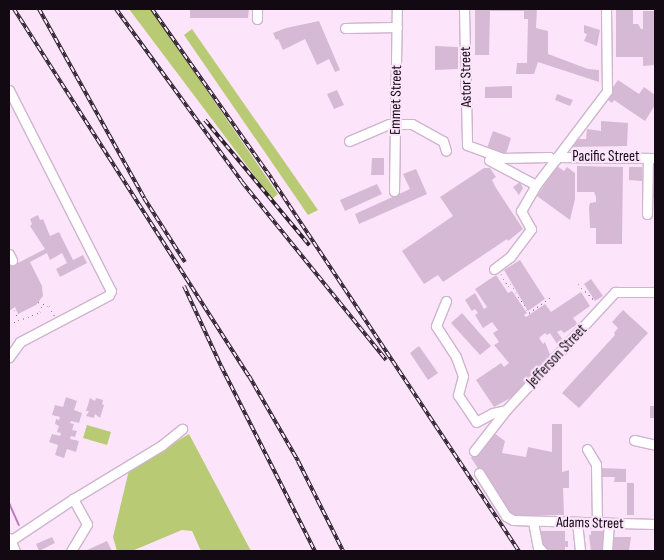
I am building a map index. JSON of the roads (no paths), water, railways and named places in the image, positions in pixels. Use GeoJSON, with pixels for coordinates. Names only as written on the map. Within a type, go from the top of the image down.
{"type":"FeatureCollection","features":[{"type":"Feature","properties":{"kind":"street"},"geometry":{"type":"LineString","coordinates":[[257,9],[257,20]]}},
{"type":"Feature","properties":{"kind":"street","name":"Emmet Street"},"geometry":{"type":"LineString","coordinates":[[394,191],[397,9]]}},
{"type":"Feature","properties":{"kind":"street","name":"Astor Street"},"geometry":{"type":"LineString","coordinates":[[464,9],[467,145]]}},
{"type":"Feature","properties":{"kind":"street"},"geometry":{"type":"LineString","coordinates":[[495,268],[510,258],[531,229],[521,211],[536,185],[607,91],[606,9]]}},
{"type":"Feature","properties":{"kind":"street"},"geometry":{"type":"LineString","coordinates":[[345,28],[397,27]]}},
{"type":"Feature","properties":{"kind":"street"},"geometry":{"type":"LineString","coordinates":[[9,90],[111,290],[109,295],[20,342],[9,357]]}},
{"type":"Feature","properties":{"kind":"street"},"geometry":{"type":"LineString","coordinates":[[349,141],[389,124],[412,124],[443,141],[446,152]]}},
{"type":"Feature","properties":{"kind":"street","name":"Pacific Street"},"geometry":{"type":"LineString","coordinates":[[467,145],[502,158],[652,158]]}},
{"type":"Feature","properties":{"kind":"street"},"geometry":{"type":"LineString","coordinates":[[647,214],[652,158]]}},
{"type":"Feature","properties":{"kind":"street"},"geometry":{"type":"LineString","coordinates":[[489,160],[536,185]]}},
{"type":"Feature","properties":{"kind":"street","name":"Jefferson Street"},"geometry":{"type":"LineString","coordinates":[[474,451],[506,410],[615,292],[655,292]]}},
{"type":"Feature","properties":{"kind":"street"},"geometry":{"type":"LineString","coordinates":[[446,301],[436,326],[456,357],[463,376],[458,395],[476,422],[493,413],[506,410]]}},
{"type":"Feature","properties":{"kind":"street"},"geometry":{"type":"LineString","coordinates":[[15,551],[9,540],[73,498],[162,444],[182,429]]}},
{"type":"Feature","properties":{"kind":"street"},"geometry":{"type":"LineString","coordinates":[[634,440],[655,445]]}},
{"type":"Feature","properties":{"kind":"street"},"geometry":{"type":"LineString","coordinates":[[587,449],[596,464],[597,523]]}},
{"type":"Feature","properties":{"kind":"street"},"geometry":{"type":"LineString","coordinates":[[479,473],[506,516],[513,520],[529,522],[538,548],[542,551]]}},
{"type":"Feature","properties":{"kind":"street"},"geometry":{"type":"LineString","coordinates":[[71,551],[87,524],[73,498]]}},
{"type":"Feature","properties":{"kind":"street","name":"Adams Street"},"geometry":{"type":"LineString","coordinates":[[529,522],[655,524]]}},
{"type":"Feature","properties":{"kind":"street"},"geometry":{"type":"LineString","coordinates":[[577,522],[580,551]]}},
{"type":"Feature","properties":{"kind":"street"},"geometry":{"type":"LineString","coordinates":[[607,551],[609,523]]}},
{"type":"Feature","properties":{"kind":"waterway"},"geometry":{"type":"LineString","coordinates":[[9,503],[19,525]]}},
{"type":"Feature","properties":{"kind":"railway"},"geometry":{"type":"LineString","coordinates":[[14,9],[249,376],[298,461],[343,551]]}},
{"type":"Feature","properties":{"kind":"railway"},"geometry":{"type":"LineString","coordinates":[[39,9],[144,198],[185,262]]}},
{"type":"Feature","properties":{"kind":"railway"},"geometry":{"type":"LineString","coordinates":[[116,9],[242,182],[386,360]]}},
{"type":"Feature","properties":{"kind":"railway"},"geometry":{"type":"LineString","coordinates":[[152,9],[271,178],[519,551]]}},
{"type":"Feature","properties":{"kind":"railway"},"geometry":{"type":"LineString","coordinates":[[205,120],[309,245]]}},
{"type":"Feature","properties":{"kind":"railway"},"geometry":{"type":"LineString","coordinates":[[184,286],[221,366],[315,551]]}}]}
